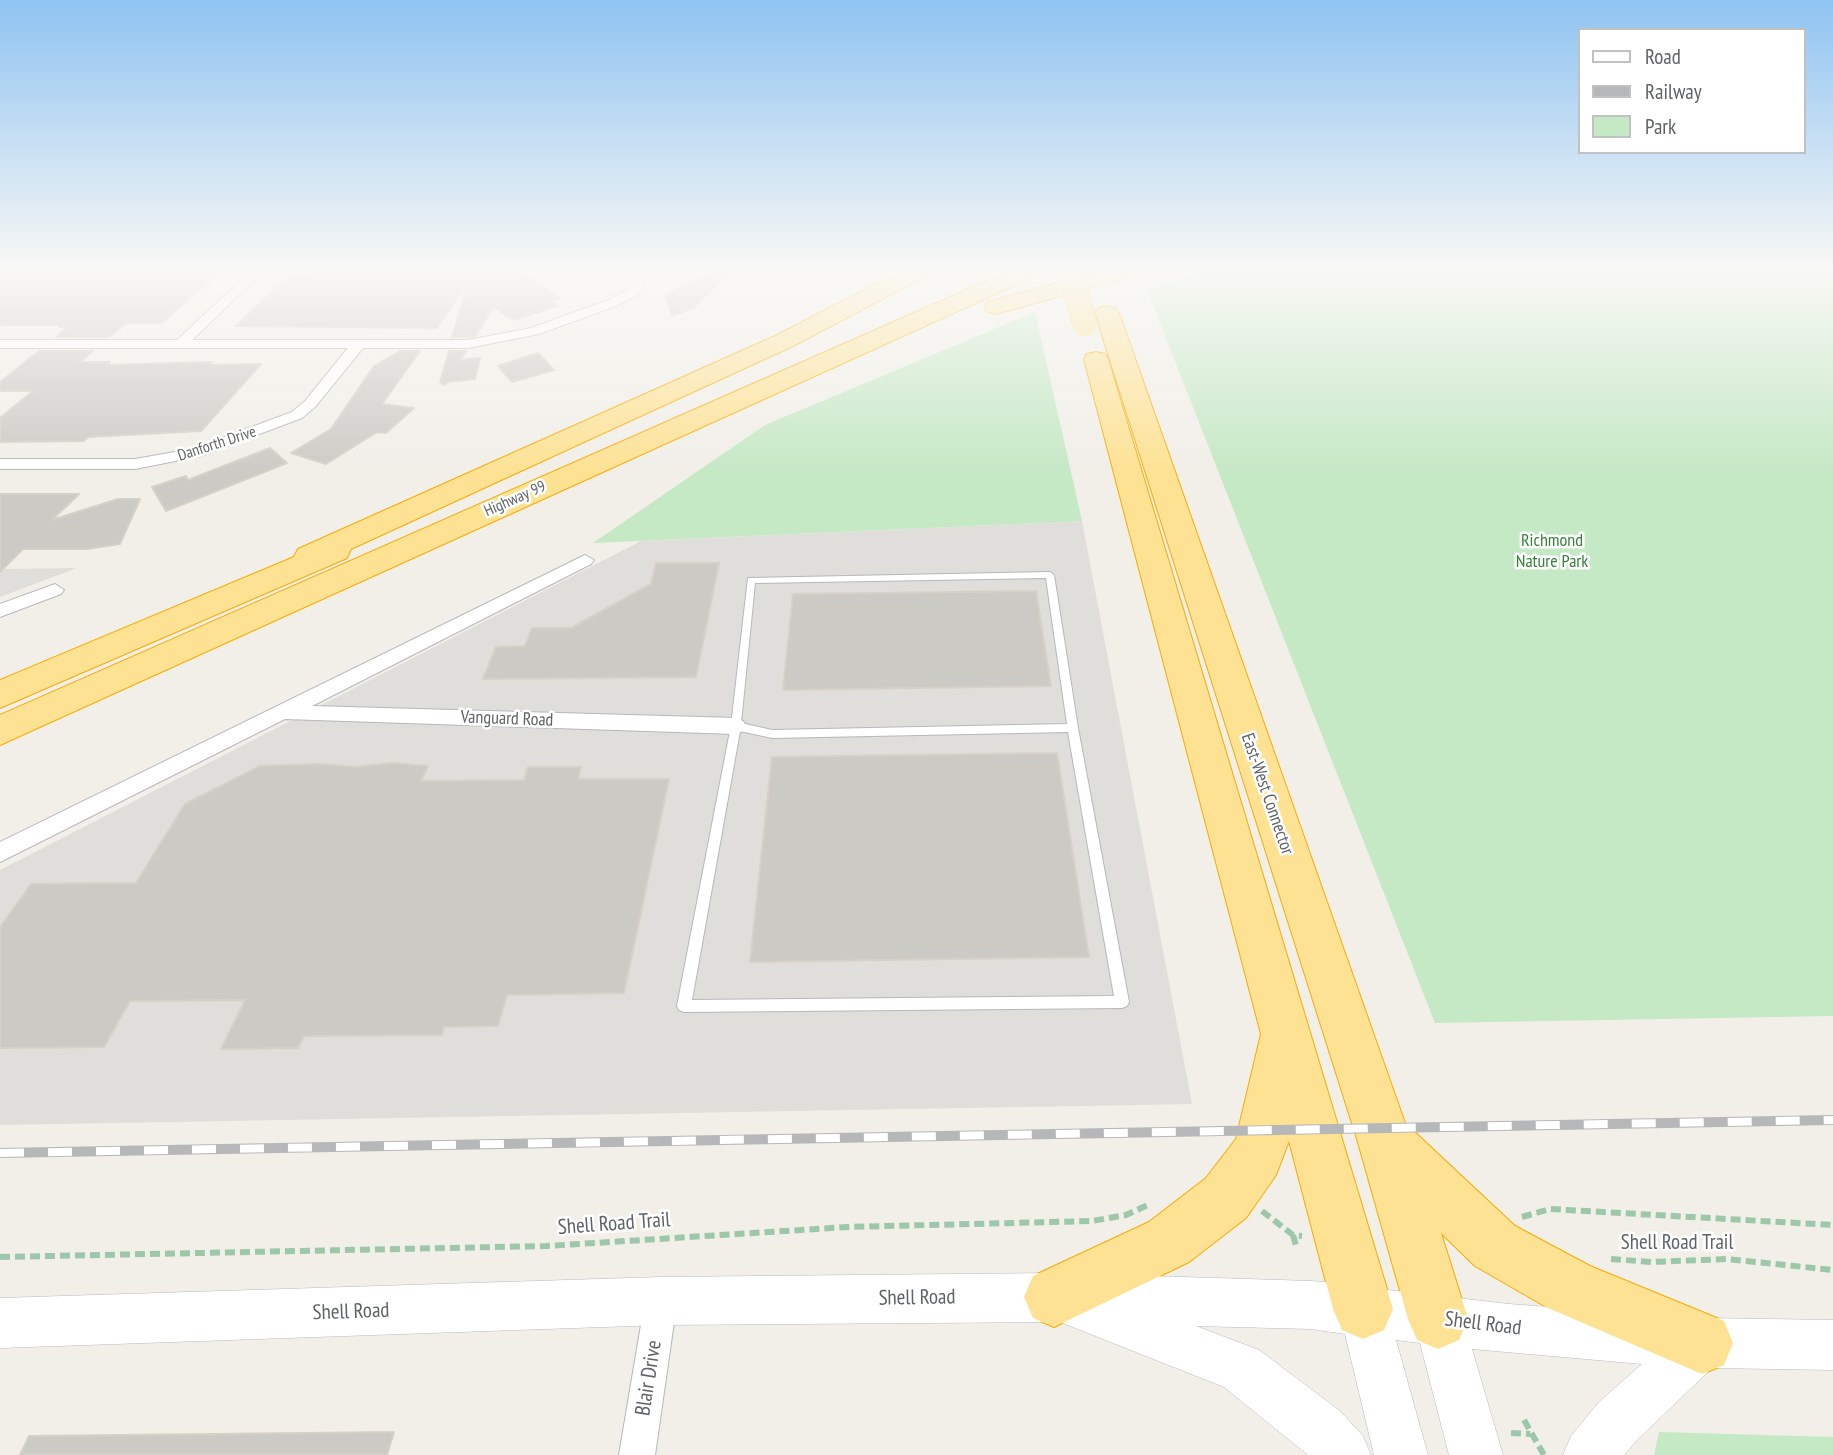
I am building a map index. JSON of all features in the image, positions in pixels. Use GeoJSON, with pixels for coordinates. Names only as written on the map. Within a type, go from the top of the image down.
{"type":"FeatureCollection","features":[{"type":"Feature","properties":{"kind":"highway"},"geometry":{"type":"LineString","coordinates":[[44,676],[789,337]]}},
{"type":"Feature","properties":{"kind":"highway","name":"Highway 99"},"geometry":{"type":"LineString","coordinates":[[0,695],[834,337]]}},
{"type":"Feature","properties":{"kind":"highway","name":"Highway 99"},"geometry":{"type":"LineString","coordinates":[[0,731],[879,337]]}},
{"type":"Feature","properties":{"kind":"highway"},"geometry":{"type":"LineString","coordinates":[[446,529],[918,337]]}},
{"type":"Feature","properties":{"kind":"highway","name":"East-West Connector"},"geometry":{"type":"LineString","coordinates":[[1101,337],[1363,1309]]}},
{"type":"Feature","properties":{"kind":"highway","name":"East-West Connector"},"geometry":{"type":"LineString","coordinates":[[1103,337],[1384,1139],[1438,1319]]}},
{"type":"Feature","properties":{"kind":"highway"},"geometry":{"type":"LineString","coordinates":[[1054,1297],[1169,1242],[1226,1198],[1257,1156],[1266,1130],[1286,1029]]}},
{"type":"Feature","properties":{"kind":"highway"},"geometry":{"type":"LineString","coordinates":[[1384,1139],[1495,1246],[1569,1287],[1702,1343]]}},
{"type":"Feature","properties":{"kind":"main road","name":"Shell Road"},"geometry":{"type":"LineString","coordinates":[[0,1323],[661,1301],[1054,1297],[1363,1309],[1509,1329],[1702,1343],[1833,1345]]}},
{"type":"Feature","properties":{"kind":"main road"},"geometry":{"type":"LineString","coordinates":[[1054,1297],[1241,1368],[1321,1430],[1344,1455]]}},
{"type":"Feature","properties":{"kind":"main road"},"geometry":{"type":"LineString","coordinates":[[1363,1309],[1401,1455]]}},
{"type":"Feature","properties":{"kind":"main road"},"geometry":{"type":"LineString","coordinates":[[1438,1319],[1493,1444]]}},
{"type":"Feature","properties":{"kind":"main road"},"geometry":{"type":"LineString","coordinates":[[1591,1455],[1618,1421],[1702,1343]]}},
{"type":"Feature","properties":{"kind":"street"},"geometry":{"type":"LineString","coordinates":[[180,344],[188,337]]}},
{"type":"Feature","properties":{"kind":"street"},"geometry":{"type":"LineString","coordinates":[[0,344],[468,344],[504,337]]}},
{"type":"Feature","properties":{"kind":"street","name":"Danforth Drive"},"geometry":{"type":"LineString","coordinates":[[0,464],[135,464],[196,453],[297,415],[310,404],[358,345]]}},
{"type":"Feature","properties":{"kind":"street","name":"Vanguard Road"},"geometry":{"type":"LineString","coordinates":[[0,853],[585,560]]}},
{"type":"Feature","properties":{"kind":"street"},"geometry":{"type":"LineString","coordinates":[[0,611],[55,590]]}},
{"type":"Feature","properties":{"kind":"street","name":"Vanguard Road"},"geometry":{"type":"LineString","coordinates":[[278,712],[736,726]]}},
{"type":"Feature","properties":{"kind":"street","name":"Blair Drive"},"geometry":{"type":"LineString","coordinates":[[637,1455],[661,1301]]}},
{"type":"Feature","properties":{"kind":"lane"},"geometry":{"type":"LineString","coordinates":[[1050,575],[1073,728],[1122,1002],[684,1006],[736,726],[751,580],[1050,575]]}},
{"type":"Feature","properties":{"kind":"lane"},"geometry":{"type":"LineString","coordinates":[[736,726],[772,734],[1073,728]]}},
{"type":"Feature","properties":{"kind":"path","name":"Shell Road Trail"},"geometry":{"type":"LineString","coordinates":[[0,1257],[547,1246],[848,1227],[1059,1223],[1126,1214],[1159,1198]]}},
{"type":"Feature","properties":{"kind":"path"},"geometry":{"type":"LineString","coordinates":[[1256,1206],[1297,1235],[1297,1249]]}},
{"type":"Feature","properties":{"kind":"path"},"geometry":{"type":"LineString","coordinates":[[1526,1225],[1515,1219],[1550,1209],[1833,1225]]}},
{"type":"Feature","properties":{"kind":"path","name":"Shell Road Trail"},"geometry":{"type":"LineString","coordinates":[[1601,1256],[1651,1262],[1727,1259],[1833,1270]]}},
{"type":"Feature","properties":{"kind":"path"},"geometry":{"type":"LineString","coordinates":[[1524,1420],[1544,1455]]}},
{"type":"Feature","properties":{"kind":"path"},"geometry":{"type":"LineString","coordinates":[[1493,1444],[1530,1434]]}},
{"type":"Feature","properties":{"kind":"shaded area"},"geometry":{"type":"Polygon","coordinates":[[[1082,521],[1192,1104],[0,1125],[0,870],[641,541],[1082,521]]]}},
{"type":"Feature","properties":{"kind":"shaded area"},"geometry":{"type":"Polygon","coordinates":[[[77,568],[0,597],[0,569],[77,568]]]}},
{"type":"Feature","properties":{"kind":"green space"},"geometry":{"type":"Polygon","coordinates":[[[976,337],[1041,337],[1082,521],[593,543],[765,425],[976,337]]]}},
{"type":"Feature","properties":{"kind":"green space","name":"Richmond Nature Park"},"geometry":{"type":"Polygon","coordinates":[[[1165,337],[1833,337],[1833,1016],[1435,1023],[1165,337]]]}},
{"type":"Feature","properties":{"kind":"green space"},"geometry":{"type":"Polygon","coordinates":[[[1659,1432],[1833,1437],[1833,1455],[1654,1455],[1659,1432]]]}},
{"type":"Feature","properties":{"kind":"building"},"geometry":{"type":"Polygon","coordinates":[[[39,351],[93,351],[80,362],[110,362],[106,365],[212,362],[210,365],[261,364],[201,431],[88,437],[84,441],[0,442],[0,418],[33,391],[0,391],[0,382],[39,351]]]}},
{"type":"Feature","properties":{"kind":"building"},"geometry":{"type":"Polygon","coordinates":[[[400,351],[420,351],[382,404],[414,408],[386,433],[377,432],[326,464],[291,453],[331,429],[374,366],[400,351]]]}},
{"type":"Feature","properties":{"kind":"building"},"geometry":{"type":"Polygon","coordinates":[[[449,351],[466,351],[460,360],[480,358],[475,379],[447,382],[445,385],[440,382],[449,351]]]}},
{"type":"Feature","properties":{"kind":"building"},"geometry":{"type":"Polygon","coordinates":[[[538,353],[554,370],[512,382],[498,366],[538,353]]]}},
{"type":"Feature","properties":{"kind":"building"},"geometry":{"type":"Polygon","coordinates":[[[270,448],[287,463],[166,511],[152,487],[186,476],[188,480],[270,448]]]}},
{"type":"Feature","properties":{"kind":"building"},"geometry":{"type":"Polygon","coordinates":[[[0,494],[79,494],[52,520],[118,499],[140,499],[120,544],[87,549],[23,549],[0,572],[0,494]]]}},
{"type":"Feature","properties":{"kind":"building"},"geometry":{"type":"Polygon","coordinates":[[[656,563],[719,563],[696,677],[483,679],[496,647],[525,646],[532,628],[571,628],[651,584],[656,563]]]}},
{"type":"Feature","properties":{"kind":"building"},"geometry":{"type":"Polygon","coordinates":[[[1036,591],[1051,686],[783,690],[793,594],[1036,591]]]}},
{"type":"Feature","properties":{"kind":"building"},"geometry":{"type":"Polygon","coordinates":[[[1057,753],[1089,957],[750,962],[772,757],[1057,753]]]}},
{"type":"Feature","properties":{"kind":"building"},"geometry":{"type":"Polygon","coordinates":[[[392,763],[428,766],[421,781],[524,780],[528,767],[581,767],[578,779],[669,779],[624,993],[507,995],[498,1026],[444,1027],[442,1035],[304,1036],[298,1048],[221,1049],[245,1000],[130,1001],[104,1047],[0,1048],[0,927],[31,884],[136,883],[185,804],[260,766],[320,764],[355,767],[392,763]]]}},
{"type":"Feature","properties":{"kind":"building"},"geometry":{"type":"Polygon","coordinates":[[[394,1432],[387,1455],[20,1455],[29,1436],[394,1432]]]}},
{"type":"Feature","properties":{"kind":"railway"},"geometry":{"type":"LineString","coordinates":[[0,1153],[1833,1120]]}}]}
